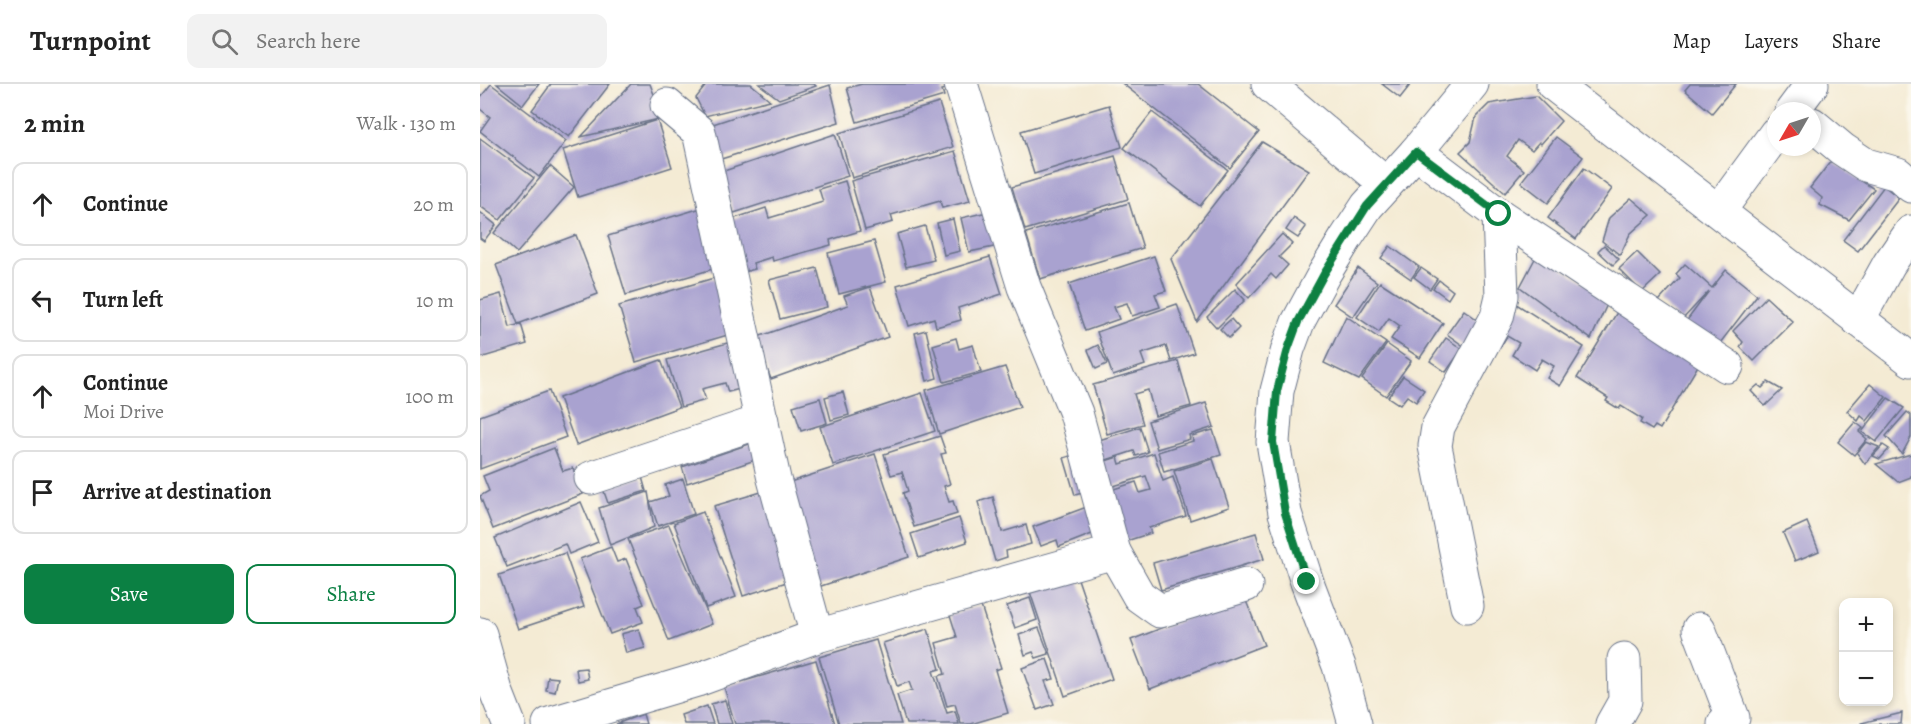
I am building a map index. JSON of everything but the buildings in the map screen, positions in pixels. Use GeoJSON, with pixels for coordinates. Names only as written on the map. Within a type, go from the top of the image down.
{"type":"FeatureCollection","features":[{"type":"Feature","properties":{"kind":"street"},"geometry":{"type":"LineString","coordinates":[[961,84],[1024,287],[1076,413],[1114,552],[1139,596],[1160,611],[1246,585]]}},
{"type":"Feature","properties":{"kind":"street"},"geometry":{"type":"LineString","coordinates":[[1268,84],[1386,184]]}},
{"type":"Feature","properties":{"kind":"street"},"geometry":{"type":"LineString","coordinates":[[1355,724],[1339,666],[1307,582],[1285,513],[1273,442],[1277,391],[1298,322],[1346,238],[1367,206],[1416,152],[1472,84]]}},
{"type":"Feature","properties":{"kind":"street"},"geometry":{"type":"LineString","coordinates":[[1553,84],[1911,360]]}},
{"type":"Feature","properties":{"kind":"street"},"geometry":{"type":"LineString","coordinates":[[667,105],[699,132],[774,478],[817,636]]}},
{"type":"Feature","properties":{"kind":"street"},"geometry":{"type":"LineString","coordinates":[[1821,132],[1866,165],[1898,174],[1911,186]]}},
{"type":"Feature","properties":{"kind":"street"},"geometry":{"type":"LineString","coordinates":[[1719,211],[1767,150]]}},
{"type":"Feature","properties":{"kind":"street"},"geometry":{"type":"LineString","coordinates":[[1416,152],[1499,214],[1727,366]]}},
{"type":"Feature","properties":{"kind":"street"},"geometry":{"type":"LineString","coordinates":[[1467,606],[1435,446],[1438,427],[1497,317],[1502,296],[1499,214]]}},
{"type":"Feature","properties":{"kind":"street"},"geometry":{"type":"LineString","coordinates":[[1858,320],[1875,286],[1911,232]]}},
{"type":"Feature","properties":{"kind":"street"},"geometry":{"type":"LineString","coordinates":[[591,478],[762,421]]}},
{"type":"Feature","properties":{"kind":"street"},"geometry":{"type":"LineString","coordinates":[[549,724],[697,680],[817,636],[1114,552]]}},
{"type":"Feature","properties":{"kind":"street"},"geometry":{"type":"LineString","coordinates":[[1699,629],[1728,721]]}},
{"type":"Feature","properties":{"kind":"street"},"geometry":{"type":"LineString","coordinates":[[480,634],[496,691],[509,724]]}},
{"type":"Feature","properties":{"kind":"street"},"geometry":{"type":"LineString","coordinates":[[1612,724],[1625,701],[1623,660]]}},
{"type":"Feature","properties":{"kind":"route"},"geometry":{"type":"LineString","coordinates":[[1307,582],[1285,513],[1273,442],[1277,391],[1298,322],[1324,274],[1367,206],[1416,152],[1499,214]]}}]}
